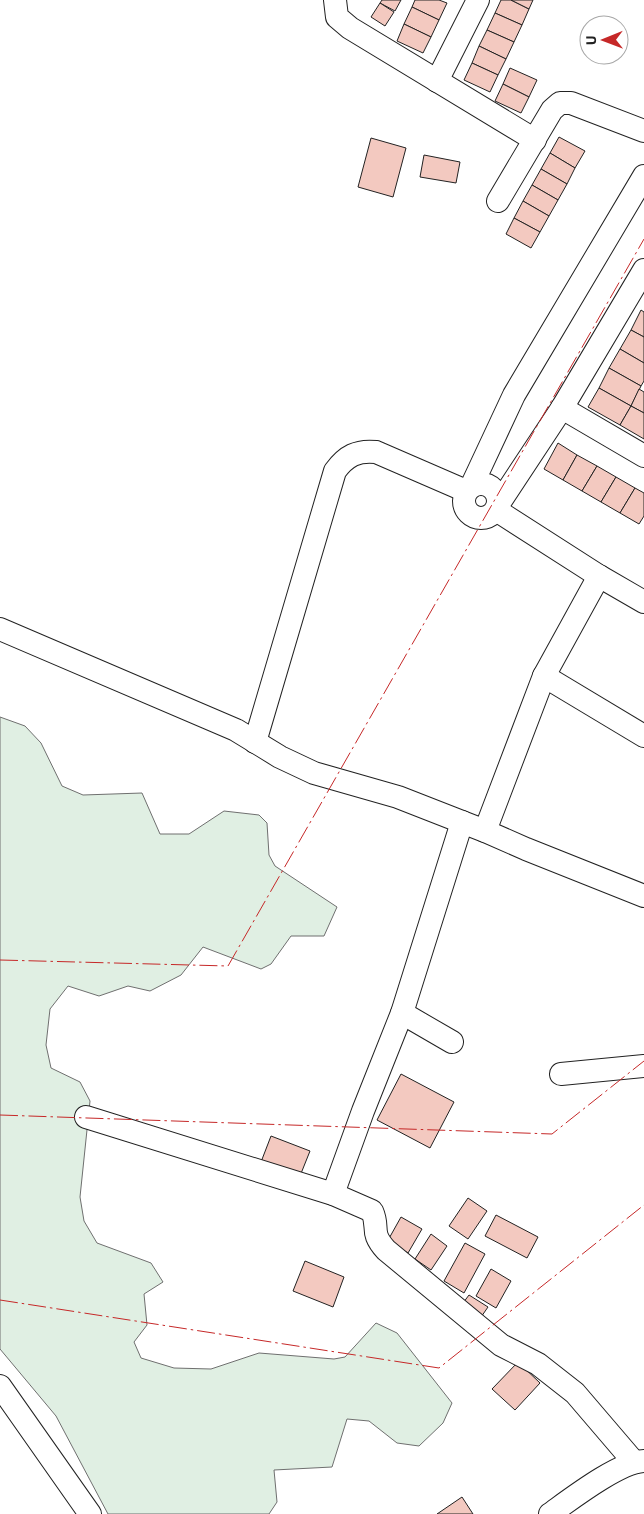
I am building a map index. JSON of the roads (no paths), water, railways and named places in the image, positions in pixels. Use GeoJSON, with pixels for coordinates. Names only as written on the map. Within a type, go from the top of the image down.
{"type":"FeatureCollection","features":[{"type":"Feature","properties":{"kind":"street"},"geometry":{"type":"LineString","coordinates":[[335,0],[337,17],[350,28],[535,140]]}},
{"type":"Feature","properties":{"kind":"street"},"geometry":{"type":"LineString","coordinates":[[437,81],[478,0]]}},
{"type":"Feature","properties":{"kind":"street"},"geometry":{"type":"LineString","coordinates":[[498,201],[552,110],[560,103],[572,103],[644,131]]}},
{"type":"Feature","properties":{"kind":"street"},"geometry":{"type":"LineString","coordinates":[[644,176],[514,395],[469,489],[464,507],[471,516],[476,518],[487,517],[497,507],[562,408],[644,270]]}},
{"type":"Feature","properties":{"kind":"street"},"geometry":{"type":"LineString","coordinates":[[562,408],[644,456]]}},
{"type":"Feature","properties":{"kind":"street"},"geometry":{"type":"LineString","coordinates":[[255,742],[335,471],[344,459],[364,450],[376,452],[469,489]]}},
{"type":"Feature","properties":{"kind":"street"},"geometry":{"type":"LineString","coordinates":[[497,507],[598,576],[644,602]]}},
{"type":"Feature","properties":{"kind":"street"},"geometry":{"type":"LineString","coordinates":[[485,830],[544,676],[598,576]]}},
{"type":"Feature","properties":{"kind":"street"},"geometry":{"type":"LineString","coordinates":[[0,629],[236,730],[314,773],[398,797],[485,830],[526,849],[644,896]]}},
{"type":"Feature","properties":{"kind":"street"},"geometry":{"type":"LineString","coordinates":[[544,676],[644,736]]}},
{"type":"Feature","properties":{"kind":"street"},"geometry":{"type":"LineString","coordinates":[[333,1194],[363,1111],[402,1014],[462,822]]}},
{"type":"Feature","properties":{"kind":"street"},"geometry":{"type":"LineString","coordinates":[[402,1014],[452,1042]]}},
{"type":"Feature","properties":{"kind":"street"},"geometry":{"type":"LineString","coordinates":[[561,1074],[644,1066]]}},
{"type":"Feature","properties":{"kind":"street"},"geometry":{"type":"LineString","coordinates":[[86,1117],[333,1194],[372,1211],[376,1220],[374,1229],[376,1239],[386,1250],[501,1345],[538,1364],[575,1393],[639,1462],[581,1492],[550,1514]]}},
{"type":"Feature","properties":{"kind":"street"},"geometry":{"type":"LineString","coordinates":[[0,1386],[90,1514]]}}]}
